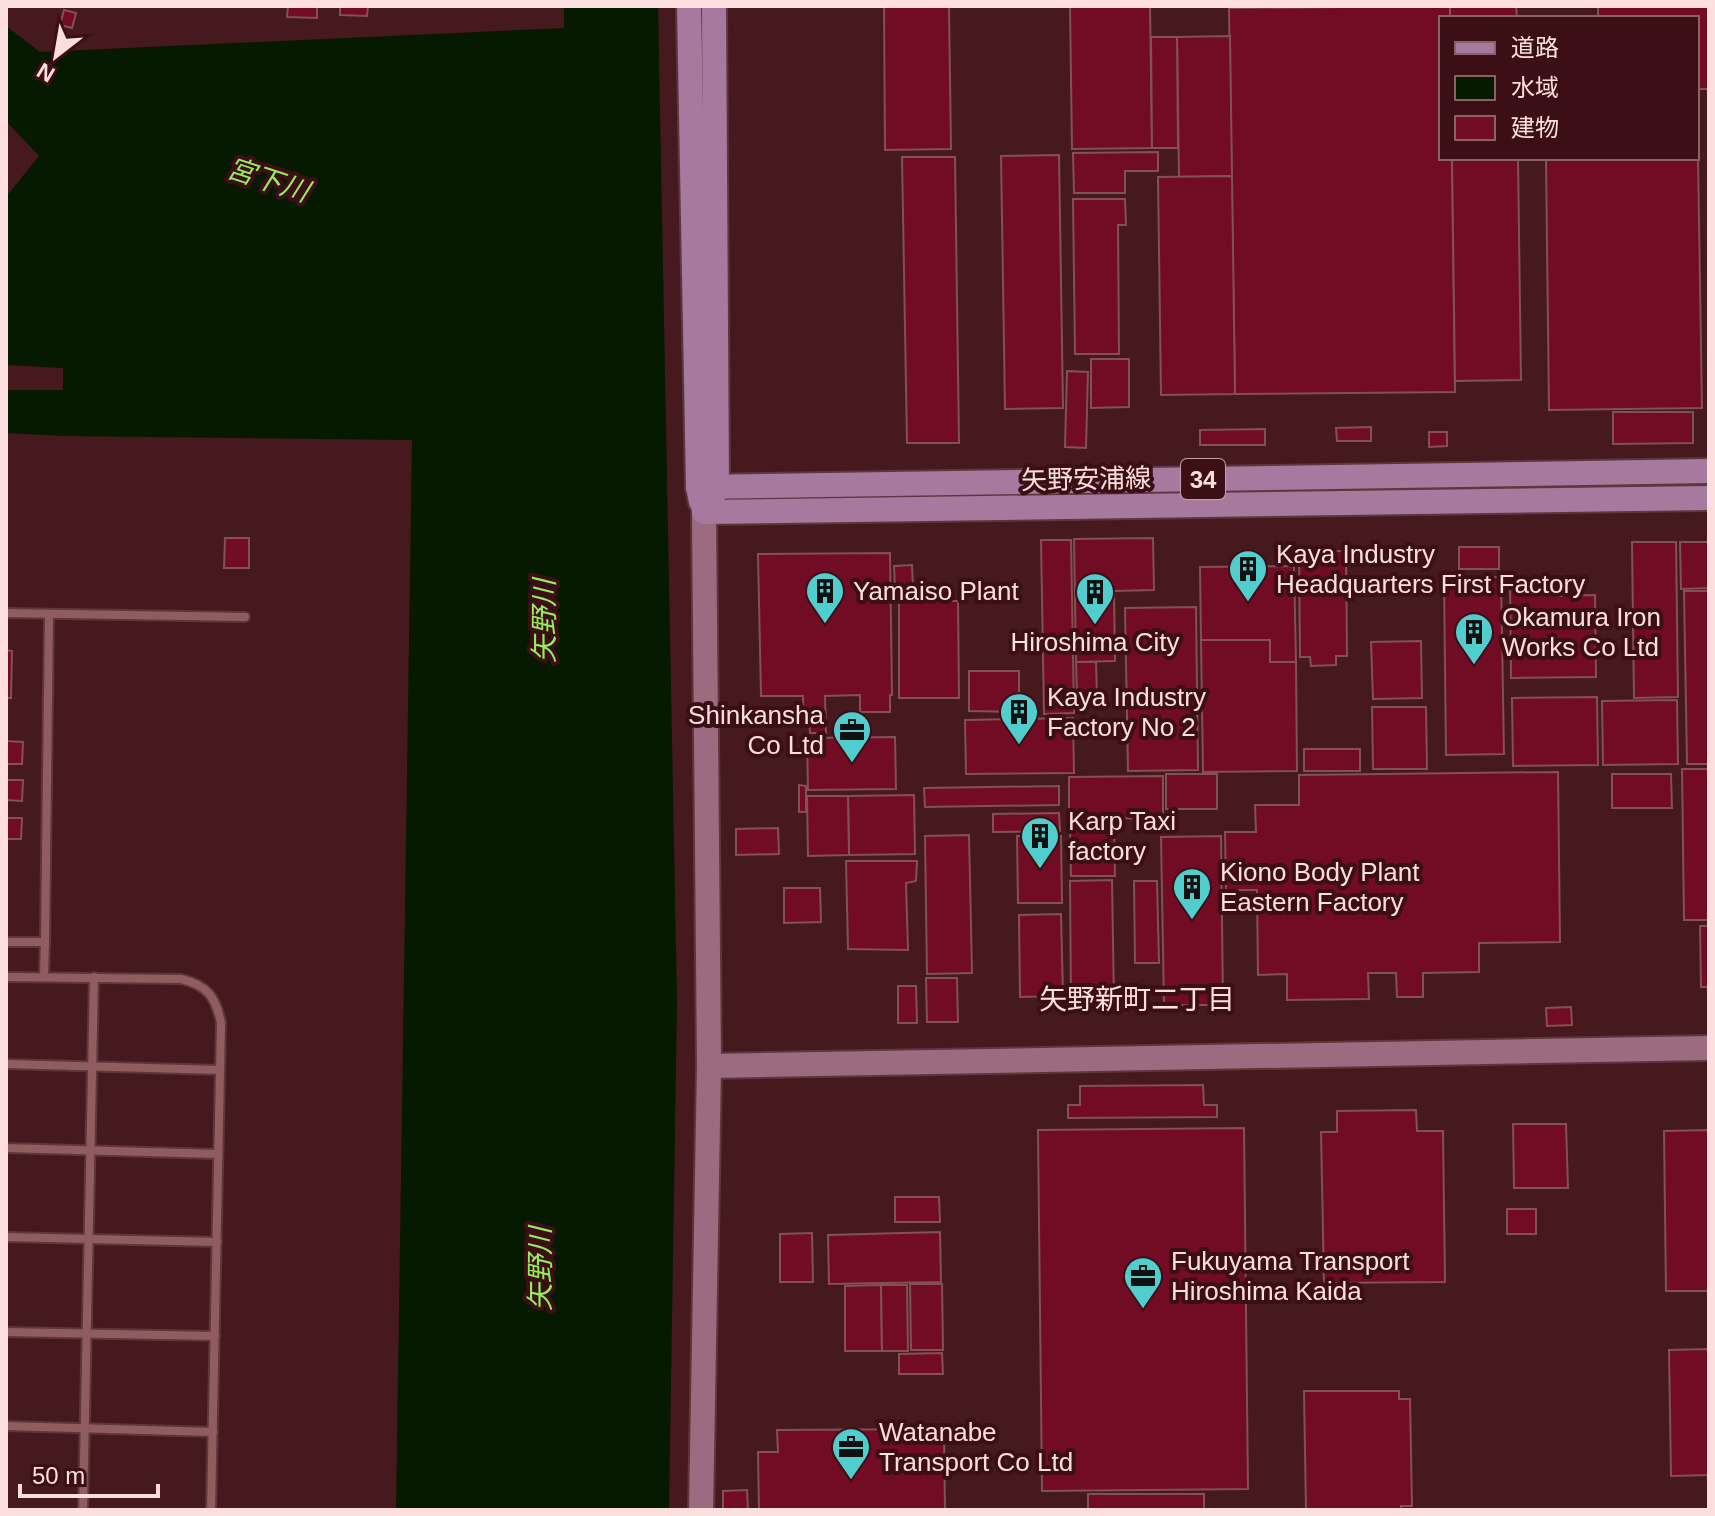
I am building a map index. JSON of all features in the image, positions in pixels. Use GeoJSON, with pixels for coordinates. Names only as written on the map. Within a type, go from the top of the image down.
{"type":"FeatureCollection","features":[{"type":"Feature","properties":{"kind":"main road"},"geometry":{"type":"LineString","coordinates":[[689,6],[707,488]]}},
{"type":"Feature","properties":{"kind":"main road"},"geometry":{"type":"LineString","coordinates":[[704,512],[707,488],[714,6]]}},
{"type":"Feature","properties":{"kind":"main road","name":"矢野安浦線"},"geometry":{"type":"LineString","coordinates":[[707,488],[1709,471]]}},
{"type":"Feature","properties":{"kind":"main road","name":"矢野安浦線"},"geometry":{"type":"LineString","coordinates":[[704,512],[1709,498]]}},
{"type":"Feature","properties":{"kind":"street"},"geometry":{"type":"LineString","coordinates":[[701,1510],[709,1066],[704,512]]}},
{"type":"Feature","properties":{"kind":"street"},"geometry":{"type":"LineString","coordinates":[[709,1066],[1709,1048]]}},
{"type":"Feature","properties":{"kind":"lane"},"geometry":{"type":"LineString","coordinates":[[6,613],[245,617]]}},
{"type":"Feature","properties":{"kind":"lane"},"geometry":{"type":"LineString","coordinates":[[44,976],[49,614]]}},
{"type":"Feature","properties":{"kind":"lane"},"geometry":{"type":"LineString","coordinates":[[6,942],[45,942]]}},
{"type":"Feature","properties":{"kind":"lane"},"geometry":{"type":"LineString","coordinates":[[6,977],[181,979],[195,982],[209,993],[218,1007],[221,1023],[211,1510]]}},
{"type":"Feature","properties":{"kind":"lane"},"geometry":{"type":"LineString","coordinates":[[83,1510],[94,977]]}},
{"type":"Feature","properties":{"kind":"lane"},"geometry":{"type":"LineString","coordinates":[[6,1064],[220,1070]]}},
{"type":"Feature","properties":{"kind":"lane"},"geometry":{"type":"LineString","coordinates":[[6,1148],[218,1154]]}},
{"type":"Feature","properties":{"kind":"lane"},"geometry":{"type":"LineString","coordinates":[[6,1237],[217,1242]]}},
{"type":"Feature","properties":{"kind":"lane"},"geometry":{"type":"LineString","coordinates":[[6,1332],[215,1336]]}},
{"type":"Feature","properties":{"kind":"lane"},"geometry":{"type":"LineString","coordinates":[[6,1426],[213,1432]]}},
{"type":"Feature","properties":{"kind":"water"},"geometry":{"type":"Polygon","coordinates":[[[564,6],[658,6],[677,1002],[669,1510],[396,1510],[412,440],[6,433],[6,390],[63,390],[63,368],[6,365],[6,197],[39,156],[6,121],[6,26],[40,52],[564,28],[564,6]]]}},
{"type":"Feature","properties":{"kind":"building"},"geometry":{"type":"Polygon","coordinates":[[[288,6],[317,6],[317,18],[287,17],[288,6]]]}},
{"type":"Feature","properties":{"kind":"building"},"geometry":{"type":"Polygon","coordinates":[[[340,6],[368,6],[367,16],[340,15],[340,6]]]}},
{"type":"Feature","properties":{"kind":"building"},"geometry":{"type":"Polygon","coordinates":[[[884,6],[949,6],[951,149],[885,150],[884,6]]]}},
{"type":"Feature","properties":{"kind":"building"},"geometry":{"type":"Polygon","coordinates":[[[1070,6],[1150,6],[1152,148],[1072,149],[1070,6]]]}},
{"type":"Feature","properties":{"kind":"building"},"geometry":{"type":"Polygon","coordinates":[[[1450,6],[1516,6],[1517,16],[1450,16],[1450,6]]]}},
{"type":"Feature","properties":{"kind":"building"},"geometry":{"type":"Polygon","coordinates":[[[1450,6],[1450,16],[1439,16],[1439,160],[1452,160],[1455,392],[1235,394],[1229,8],[1450,6]]]}},
{"type":"Feature","properties":{"kind":"building"},"geometry":{"type":"Polygon","coordinates":[[[1598,6],[1709,6],[1709,89],[1699,89],[1699,16],[1598,16],[1598,6]]]}},
{"type":"Feature","properties":{"kind":"building"},"geometry":{"type":"Polygon","coordinates":[[[64,10],[76,13],[72,28],[60,25],[64,10]]]}},
{"type":"Feature","properties":{"kind":"building"},"geometry":{"type":"Polygon","coordinates":[[[1230,36],[1232,176],[1179,177],[1177,37],[1230,36]]]}},
{"type":"Feature","properties":{"kind":"building"},"geometry":{"type":"Polygon","coordinates":[[[1151,37],[1177,37],[1178,148],[1152,148],[1151,37]]]}},
{"type":"Feature","properties":{"kind":"building"},"geometry":{"type":"Polygon","coordinates":[[[1158,152],[1158,171],[1125,171],[1125,193],[1074,193],[1073,153],[1158,152]]]}},
{"type":"Feature","properties":{"kind":"building"},"geometry":{"type":"Polygon","coordinates":[[[1059,155],[1063,408],[1005,409],[1001,156],[1059,155]]]}},
{"type":"Feature","properties":{"kind":"building"},"geometry":{"type":"Polygon","coordinates":[[[902,157],[955,157],[959,443],[907,443],[902,157]]]}},
{"type":"Feature","properties":{"kind":"building"},"geometry":{"type":"Polygon","coordinates":[[[1452,160],[1518,160],[1521,380],[1455,381],[1452,160]]]}},
{"type":"Feature","properties":{"kind":"building"},"geometry":{"type":"Polygon","coordinates":[[[1546,160],[1698,160],[1702,408],[1549,410],[1546,160]]]}},
{"type":"Feature","properties":{"kind":"building"},"geometry":{"type":"Polygon","coordinates":[[[1232,176],[1235,394],[1161,395],[1158,177],[1232,176]]]}},
{"type":"Feature","properties":{"kind":"building"},"geometry":{"type":"Polygon","coordinates":[[[1073,199],[1125,199],[1126,225],[1118,225],[1119,354],[1075,354],[1073,199]]]}},
{"type":"Feature","properties":{"kind":"building"},"geometry":{"type":"Polygon","coordinates":[[[1091,359],[1129,359],[1129,407],[1091,408],[1091,359]]]}},
{"type":"Feature","properties":{"kind":"building"},"geometry":{"type":"Polygon","coordinates":[[[1067,371],[1088,372],[1086,448],[1065,447],[1067,371]]]}},
{"type":"Feature","properties":{"kind":"building"},"geometry":{"type":"Polygon","coordinates":[[[1613,412],[1693,412],[1693,443],[1613,444],[1613,412]]]}},
{"type":"Feature","properties":{"kind":"building"},"geometry":{"type":"Polygon","coordinates":[[[1371,427],[1371,441],[1337,441],[1336,428],[1371,427]]]}},
{"type":"Feature","properties":{"kind":"building"},"geometry":{"type":"Polygon","coordinates":[[[1265,429],[1265,445],[1200,445],[1200,430],[1265,429]]]}},
{"type":"Feature","properties":{"kind":"building"},"geometry":{"type":"Polygon","coordinates":[[[1429,432],[1447,432],[1447,446],[1429,447],[1429,432]]]}},
{"type":"Feature","properties":{"kind":"building"},"geometry":{"type":"Polygon","coordinates":[[[225,538],[249,538],[249,568],[224,568],[225,538]]]}},
{"type":"Feature","properties":{"kind":"building","name":"Hiroshima City"},"geometry":{"type":"Polygon","coordinates":[[[1153,538],[1154,590],[1114,591],[1115,661],[1076,662],[1074,539],[1153,538]]]}},
{"type":"Feature","properties":{"kind":"building"},"geometry":{"type":"Polygon","coordinates":[[[1041,540],[1071,540],[1074,713],[1044,714],[1041,540]]]}},
{"type":"Feature","properties":{"kind":"building"},"geometry":{"type":"Polygon","coordinates":[[[1632,542],[1676,542],[1678,697],[1634,698],[1632,542]]]}},
{"type":"Feature","properties":{"kind":"building"},"geometry":{"type":"Polygon","coordinates":[[[1680,542],[1709,542],[1709,588],[1681,589],[1680,542]]]}},
{"type":"Feature","properties":{"kind":"building"},"geometry":{"type":"Polygon","coordinates":[[[1459,547],[1499,547],[1499,569],[1459,569],[1459,547]]]}},
{"type":"Feature","properties":{"kind":"building"},"geometry":{"type":"Polygon","coordinates":[[[1299,551],[1346,551],[1347,656],[1336,656],[1336,665],[1311,666],[1310,657],[1300,657],[1299,551]]]}},
{"type":"Feature","properties":{"kind":"building","name":"Yamaiso Plant"},"geometry":{"type":"Polygon","coordinates":[[[890,553],[890,712],[860,712],[860,695],[825,696],[826,733],[810,733],[809,718],[803,718],[803,696],[761,696],[758,554],[890,553]]]}},
{"type":"Feature","properties":{"kind":"building"},"geometry":{"type":"Polygon","coordinates":[[[912,565],[913,588],[895,588],[894,566],[912,565]]]}},
{"type":"Feature","properties":{"kind":"building","name":"Kaya Industry Headquarters First Factory"},"geometry":{"type":"Polygon","coordinates":[[[1294,566],[1296,662],[1270,662],[1270,640],[1201,640],[1200,567],[1294,566]]]}},
{"type":"Feature","properties":{"kind":"building","name":"Okamura Iron Works Co Ltd"},"geometry":{"type":"Polygon","coordinates":[[[1501,577],[1504,754],[1446,755],[1444,578],[1501,577]]]}},
{"type":"Feature","properties":{"kind":"building"},"geometry":{"type":"Polygon","coordinates":[[[1555,582],[1555,596],[1595,595],[1596,677],[1511,678],[1510,583],[1555,582]]]}},
{"type":"Feature","properties":{"kind":"building"},"geometry":{"type":"Polygon","coordinates":[[[1684,591],[1709,591],[1709,764],[1687,764],[1684,591]]]}},
{"type":"Feature","properties":{"kind":"building"},"geometry":{"type":"Polygon","coordinates":[[[899,601],[958,601],[959,698],[899,698],[899,601]]]}},
{"type":"Feature","properties":{"kind":"building"},"geometry":{"type":"Polygon","coordinates":[[[1196,607],[1198,770],[1128,771],[1125,608],[1196,607]]]}},
{"type":"Feature","properties":{"kind":"building"},"geometry":{"type":"Polygon","coordinates":[[[1201,640],[1270,640],[1270,662],[1296,662],[1297,771],[1203,772],[1201,640]]]}},
{"type":"Feature","properties":{"kind":"building"},"geometry":{"type":"Polygon","coordinates":[[[1421,641],[1422,698],[1373,699],[1371,642],[1421,641]]]}},
{"type":"Feature","properties":{"kind":"building"},"geometry":{"type":"Polygon","coordinates":[[[6,650],[12,651],[11,698],[6,698],[6,650]]]}},
{"type":"Feature","properties":{"kind":"building"},"geometry":{"type":"Polygon","coordinates":[[[1076,662],[1096,662],[1097,696],[1077,696],[1076,662]]]}},
{"type":"Feature","properties":{"kind":"building"},"geometry":{"type":"Polygon","coordinates":[[[969,671],[1019,671],[1019,712],[969,711],[969,671]]]}},
{"type":"Feature","properties":{"kind":"building"},"geometry":{"type":"Polygon","coordinates":[[[1597,697],[1598,765],[1513,766],[1512,698],[1597,697]]]}},
{"type":"Feature","properties":{"kind":"building"},"geometry":{"type":"Polygon","coordinates":[[[1677,700],[1678,764],[1603,765],[1602,701],[1677,700]]]}},
{"type":"Feature","properties":{"kind":"building"},"geometry":{"type":"Polygon","coordinates":[[[1372,707],[1426,707],[1427,769],[1373,769],[1372,707]]]}},
{"type":"Feature","properties":{"kind":"building","name":"Kaya Industry Factory No 2"},"geometry":{"type":"Polygon","coordinates":[[[1073,718],[1074,773],[966,774],[965,720],[1073,718]]]}},
{"type":"Feature","properties":{"kind":"building","name":"Shinkansha Co Ltd"},"geometry":{"type":"Polygon","coordinates":[[[895,737],[896,789],[808,790],[807,738],[895,737]]]}},
{"type":"Feature","properties":{"kind":"building"},"geometry":{"type":"Polygon","coordinates":[[[6,741],[23,742],[22,764],[6,764],[6,741]]]}},
{"type":"Feature","properties":{"kind":"building"},"geometry":{"type":"Polygon","coordinates":[[[1304,749],[1360,749],[1360,771],[1304,771],[1304,749]]]}},
{"type":"Feature","properties":{"kind":"building"},"geometry":{"type":"Polygon","coordinates":[[[1682,769],[1709,769],[1709,920],[1684,920],[1682,769]]]}},
{"type":"Feature","properties":{"kind":"building"},"geometry":{"type":"Polygon","coordinates":[[[1558,772],[1560,942],[1479,943],[1479,972],[1423,973],[1423,997],[1397,997],[1396,973],[1368,973],[1369,999],[1287,1000],[1287,974],[1258,975],[1257,890],[1226,890],[1225,832],[1256,832],[1255,805],[1299,805],[1299,775],[1558,772]]]}},
{"type":"Feature","properties":{"kind":"building"},"geometry":{"type":"Polygon","coordinates":[[[1166,774],[1217,774],[1217,809],[1166,809],[1166,774]]]}},
{"type":"Feature","properties":{"kind":"building"},"geometry":{"type":"Polygon","coordinates":[[[1612,774],[1671,774],[1672,808],[1612,808],[1612,774]]]}},
{"type":"Feature","properties":{"kind":"building"},"geometry":{"type":"Polygon","coordinates":[[[1163,776],[1163,818],[1069,819],[1069,777],[1163,776]]]}},
{"type":"Feature","properties":{"kind":"building"},"geometry":{"type":"Polygon","coordinates":[[[6,780],[23,780],[22,801],[6,800],[6,780]]]}},
{"type":"Feature","properties":{"kind":"building"},"geometry":{"type":"Polygon","coordinates":[[[799,785],[806,786],[806,812],[799,812],[799,785]]]}},
{"type":"Feature","properties":{"kind":"building"},"geometry":{"type":"Polygon","coordinates":[[[1059,786],[1059,805],[925,807],[924,788],[1059,786]]]}},
{"type":"Feature","properties":{"kind":"building"},"geometry":{"type":"Polygon","coordinates":[[[914,795],[915,854],[849,855],[848,796],[914,795]]]}},
{"type":"Feature","properties":{"kind":"building"},"geometry":{"type":"Polygon","coordinates":[[[807,796],[848,796],[849,855],[808,856],[807,796]]]}},
{"type":"Feature","properties":{"kind":"building"},"geometry":{"type":"Polygon","coordinates":[[[1059,813],[1060,831],[993,832],[993,814],[1059,813]]]}},
{"type":"Feature","properties":{"kind":"building"},"geometry":{"type":"Polygon","coordinates":[[[6,818],[22,818],[21,839],[6,839],[6,818]]]}},
{"type":"Feature","properties":{"kind":"building"},"geometry":{"type":"Polygon","coordinates":[[[1070,826],[1114,826],[1115,876],[1071,876],[1070,826]]]}},
{"type":"Feature","properties":{"kind":"building"},"geometry":{"type":"Polygon","coordinates":[[[778,828],[779,854],[736,855],[736,829],[778,828]]]}},
{"type":"Feature","properties":{"kind":"building"},"geometry":{"type":"Polygon","coordinates":[[[969,835],[972,973],[927,974],[925,836],[969,835]]]}},
{"type":"Feature","properties":{"kind":"building","name":"Karp Taxi factory"},"geometry":{"type":"Polygon","coordinates":[[[1017,836],[1061,836],[1062,903],[1018,903],[1017,836]]]}},
{"type":"Feature","properties":{"kind":"building","name":"Kiono Body Plant Eastern Factory"},"geometry":{"type":"Polygon","coordinates":[[[1221,836],[1223,1005],[1164,1005],[1161,837],[1221,836]]]}},
{"type":"Feature","properties":{"kind":"building"},"geometry":{"type":"Polygon","coordinates":[[[846,861],[917,861],[916,881],[906,883],[908,950],[848,949],[846,861]]]}},
{"type":"Feature","properties":{"kind":"building"},"geometry":{"type":"Polygon","coordinates":[[[1112,880],[1114,1002],[1071,1002],[1070,881],[1112,880]]]}},
{"type":"Feature","properties":{"kind":"building"},"geometry":{"type":"Polygon","coordinates":[[[1134,881],[1157,881],[1159,963],[1135,963],[1134,881]]]}},
{"type":"Feature","properties":{"kind":"building"},"geometry":{"type":"Polygon","coordinates":[[[784,888],[820,888],[821,922],[784,923],[784,888]]]}},
{"type":"Feature","properties":{"kind":"building"},"geometry":{"type":"Polygon","coordinates":[[[1061,914],[1063,996],[1020,997],[1019,915],[1061,914]]]}},
{"type":"Feature","properties":{"kind":"building"},"geometry":{"type":"Polygon","coordinates":[[[1700,926],[1709,926],[1709,987],[1701,987],[1700,926]]]}},
{"type":"Feature","properties":{"kind":"building"},"geometry":{"type":"Polygon","coordinates":[[[926,978],[957,978],[958,1022],[927,1022],[926,978]]]}},
{"type":"Feature","properties":{"kind":"building"},"geometry":{"type":"Polygon","coordinates":[[[898,986],[916,986],[917,1023],[898,1023],[898,986]]]}},
{"type":"Feature","properties":{"kind":"building"},"geometry":{"type":"Polygon","coordinates":[[[1571,1007],[1572,1025],[1547,1026],[1546,1008],[1571,1007]]]}},
{"type":"Feature","properties":{"kind":"building"},"geometry":{"type":"Polygon","coordinates":[[[1203,1085],[1204,1105],[1217,1105],[1217,1117],[1068,1118],[1068,1105],[1080,1105],[1080,1086],[1203,1085]]]}},
{"type":"Feature","properties":{"kind":"building"},"geometry":{"type":"Polygon","coordinates":[[[1416,1110],[1417,1131],[1443,1131],[1445,1282],[1324,1283],[1321,1132],[1337,1132],[1337,1111],[1416,1110]]]}},
{"type":"Feature","properties":{"kind":"building"},"geometry":{"type":"Polygon","coordinates":[[[1513,1124],[1566,1124],[1568,1188],[1514,1188],[1513,1124]]]}},
{"type":"Feature","properties":{"kind":"building","name":"Fukuyama Transport Hiroshima Kaida"},"geometry":{"type":"Polygon","coordinates":[[[1244,1128],[1248,1489],[1042,1491],[1038,1130],[1244,1128]]]}},
{"type":"Feature","properties":{"kind":"building"},"geometry":{"type":"Polygon","coordinates":[[[1709,1130],[1709,1291],[1666,1291],[1664,1131],[1709,1130]]]}},
{"type":"Feature","properties":{"kind":"building"},"geometry":{"type":"Polygon","coordinates":[[[895,1197],[939,1197],[940,1222],[895,1222],[895,1197]]]}},
{"type":"Feature","properties":{"kind":"building"},"geometry":{"type":"Polygon","coordinates":[[[1507,1209],[1536,1209],[1536,1234],[1507,1234],[1507,1209]]]}},
{"type":"Feature","properties":{"kind":"building"},"geometry":{"type":"Polygon","coordinates":[[[940,1232],[941,1282],[829,1284],[828,1235],[940,1232]]]}},
{"type":"Feature","properties":{"kind":"building"},"geometry":{"type":"Polygon","coordinates":[[[812,1233],[813,1282],[780,1282],[780,1234],[812,1233]]]}},
{"type":"Feature","properties":{"kind":"building"},"geometry":{"type":"Polygon","coordinates":[[[910,1284],[942,1284],[943,1350],[911,1350],[910,1284]]]}},
{"type":"Feature","properties":{"kind":"building"},"geometry":{"type":"Polygon","coordinates":[[[881,1285],[882,1351],[845,1351],[845,1286],[881,1285]]]}},
{"type":"Feature","properties":{"kind":"building"},"geometry":{"type":"Polygon","coordinates":[[[881,1285],[907,1285],[908,1351],[882,1351],[881,1285]]]}},
{"type":"Feature","properties":{"kind":"building"},"geometry":{"type":"Polygon","coordinates":[[[1709,1349],[1709,1475],[1671,1476],[1669,1350],[1709,1349]]]}},
{"type":"Feature","properties":{"kind":"building"},"geometry":{"type":"Polygon","coordinates":[[[942,1353],[943,1374],[899,1374],[899,1354],[942,1353]]]}},
{"type":"Feature","properties":{"kind":"building"},"geometry":{"type":"Polygon","coordinates":[[[1304,1391],[1399,1391],[1399,1399],[1410,1399],[1412,1506],[1401,1506],[1401,1510],[1306,1510],[1304,1391]]]}},
{"type":"Feature","properties":{"kind":"building","name":"Watanabe Transport Co Ltd"},"geometry":{"type":"Polygon","coordinates":[[[944,1429],[945,1510],[759,1510],[758,1452],[778,1452],[777,1430],[944,1429]]]}},
{"type":"Feature","properties":{"kind":"building"},"geometry":{"type":"Polygon","coordinates":[[[747,1490],[748,1510],[723,1510],[723,1491],[747,1490]]]}},
{"type":"Feature","properties":{"kind":"building"},"geometry":{"type":"Polygon","coordinates":[[[1088,1494],[1204,1494],[1204,1510],[1088,1510],[1088,1494]]]}},
{"type":"Feature","properties":{"kind":"place","name":"Kaya Industry Headquarters First Factory"},"geometry":{"type":"Point","coordinates":[1248,603]}},
{"type":"Feature","properties":{"kind":"place","name":"Yamaiso Plant"},"geometry":{"type":"Point","coordinates":[825,625]}},
{"type":"Feature","properties":{"kind":"place","name":"Hiroshima City"},"geometry":{"type":"Point","coordinates":[1095,626]}},
{"type":"Feature","properties":{"kind":"place","name":"Okamura Iron Works Co Ltd"},"geometry":{"type":"Point","coordinates":[1474,666]}},
{"type":"Feature","properties":{"kind":"place","name":"Kaya Industry Factory No 2"},"geometry":{"type":"Point","coordinates":[1019,746]}},
{"type":"Feature","properties":{"kind":"place","name":"Shinkansha Co Ltd"},"geometry":{"type":"Point","coordinates":[852,764]}},
{"type":"Feature","properties":{"kind":"place","name":"Karp Taxi factory"},"geometry":{"type":"Point","coordinates":[1040,870]}},
{"type":"Feature","properties":{"kind":"place","name":"Kiono Body Plant Eastern Factory"},"geometry":{"type":"Point","coordinates":[1192,921]}},
{"type":"Feature","properties":{"kind":"place","name":"Fukuyama Transport Hiroshima Kaida"},"geometry":{"type":"Point","coordinates":[1143,1310]}},
{"type":"Feature","properties":{"kind":"place","name":"Watanabe Transport Co Ltd"},"geometry":{"type":"Point","coordinates":[851,1481]}},
{"type":"Feature","properties":{"kind":"district","name":"矢野新町二丁目"},"geometry":{"type":"Point","coordinates":[1137,999]}},
{"type":"Feature","properties":{"kind":"water label","name":"宮下川"},"geometry":{"type":"Point","coordinates":[268,180]}},
{"type":"Feature","properties":{"kind":"water label","name":"矢野川"},"geometry":{"type":"Point","coordinates":[544,621]}},
{"type":"Feature","properties":{"kind":"water label","name":"矢野川"},"geometry":{"type":"Point","coordinates":[540,1269]}}]}
